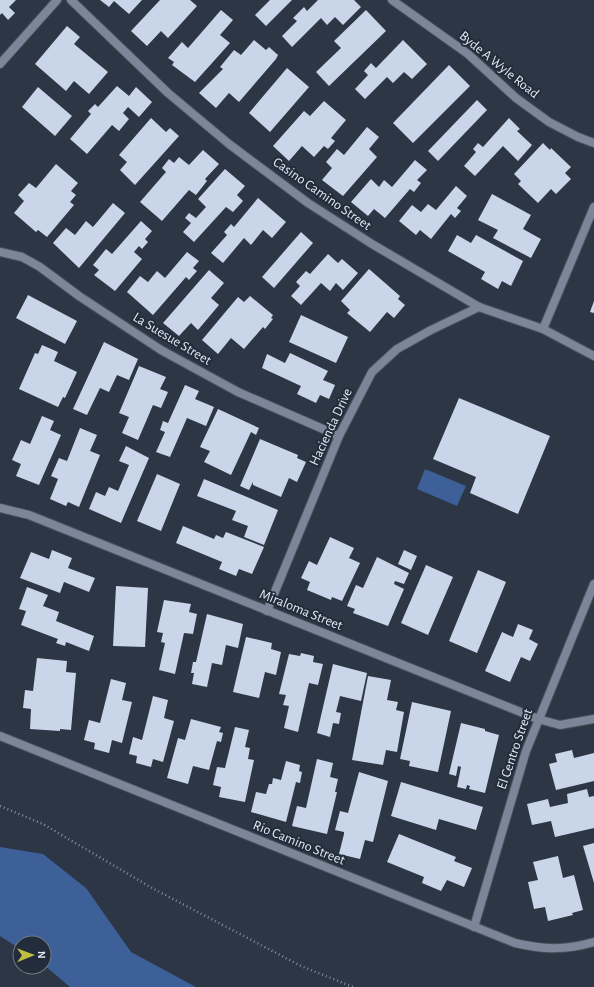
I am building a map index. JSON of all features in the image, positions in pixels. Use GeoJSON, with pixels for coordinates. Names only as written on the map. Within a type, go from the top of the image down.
{"type":"FeatureCollection","features":[{"type":"Feature","properties":{"kind":"street"},"geometry":{"type":"LineString","coordinates":[[0,64],[57,0]]}},
{"type":"Feature","properties":{"kind":"street","name":"Casino Camino Street"},"geometry":{"type":"LineString","coordinates":[[71,0],[168,93],[235,148],[308,203],[372,244],[479,307],[543,329],[594,356]]}},
{"type":"Feature","properties":{"kind":"street","name":"Byde A Wyle Road"},"geometry":{"type":"LineString","coordinates":[[392,0],[468,54],[516,98],[549,122],[578,137],[594,143]]}},
{"type":"Feature","properties":{"kind":"street"},"geometry":{"type":"LineString","coordinates":[[543,329],[594,207]]}},
{"type":"Feature","properties":{"kind":"street","name":"La Suesue Street"},"geometry":{"type":"LineString","coordinates":[[0,252],[22,257],[40,267],[79,296],[161,350],[232,389],[339,436]]}},
{"type":"Feature","properties":{"kind":"street","name":"Hacienda Drive"},"geometry":{"type":"LineString","coordinates":[[267,611],[339,436],[372,372],[397,349],[431,330],[479,307]]}},
{"type":"Feature","properties":{"kind":"street","name":"Miraloma Street"},"geometry":{"type":"LineString","coordinates":[[0,508],[29,515],[538,719],[560,725],[594,718]]}},
{"type":"Feature","properties":{"kind":"street","name":"El Centro Street"},"geometry":{"type":"LineString","coordinates":[[474,927],[526,751],[594,584]]}},
{"type":"Feature","properties":{"kind":"street","name":"Rio Camino Street"},"geometry":{"type":"LineString","coordinates":[[0,736],[515,943],[537,948],[560,949],[594,942]]}},
{"type":"Feature","properties":{"kind":"path"},"geometry":{"type":"LineString","coordinates":[[0,806],[43,824],[152,888],[301,966],[353,987]]}},
{"type":"Feature","properties":{"kind":"water"},"geometry":{"type":"Polygon","coordinates":[[[425,469],[466,486],[457,506],[417,489],[425,469]]]}},
{"type":"Feature","properties":{"kind":"water"},"geometry":{"type":"Polygon","coordinates":[[[0,847],[43,854],[86,888],[131,952],[196,987],[70,987],[52,972],[52,935],[12,935],[12,944],[0,936],[0,847]]]}},
{"type":"Feature","properties":{"kind":"building"},"geometry":{"type":"Polygon","coordinates":[[[0,0],[16,0],[9,7],[15,13],[8,20],[2,13],[0,15],[0,0]]]}},
{"type":"Feature","properties":{"kind":"building"},"geometry":{"type":"Polygon","coordinates":[[[100,0],[142,0],[129,14],[114,1],[109,7],[100,0]]]}},
{"type":"Feature","properties":{"kind":"building"},"geometry":{"type":"Polygon","coordinates":[[[160,0],[190,0],[197,6],[168,38],[161,31],[147,46],[131,31],[160,0]]]}},
{"type":"Feature","properties":{"kind":"building"},"geometry":{"type":"Polygon","coordinates":[[[270,0],[292,0],[266,26],[255,15],[270,0]]]}},
{"type":"Feature","properties":{"kind":"building"},"geometry":{"type":"Polygon","coordinates":[[[318,0],[354,0],[361,7],[343,25],[335,17],[327,25],[321,18],[292,47],[282,36],[297,21],[293,18],[304,7],[307,11],[318,0]]]}},
{"type":"Feature","properties":{"kind":"building"},"geometry":{"type":"Polygon","coordinates":[[[221,10],[233,20],[220,35],[230,43],[195,82],[172,65],[174,62],[168,58],[182,42],[188,48],[221,10]]]}},
{"type":"Feature","properties":{"kind":"building"},"geometry":{"type":"Polygon","coordinates":[[[366,10],[386,31],[329,86],[316,72],[341,48],[334,41],[366,10]]]}},
{"type":"Feature","properties":{"kind":"building"},"geometry":{"type":"Polygon","coordinates":[[[67,26],[80,37],[74,44],[108,72],[89,94],[74,81],[66,91],[35,64],[67,26]]]}},
{"type":"Feature","properties":{"kind":"building"},"geometry":{"type":"Polygon","coordinates":[[[254,40],[266,50],[269,47],[278,55],[276,59],[239,102],[229,93],[216,108],[199,93],[223,69],[220,67],[234,50],[241,55],[254,40]]]}},
{"type":"Feature","properties":{"kind":"building"},"geometry":{"type":"Polygon","coordinates":[[[403,40],[427,64],[412,79],[404,72],[393,83],[387,77],[365,99],[355,89],[368,75],[364,71],[371,63],[376,68],[403,40]]]}},
{"type":"Feature","properties":{"kind":"building"},"geometry":{"type":"Polygon","coordinates":[[[449,65],[470,86],[413,143],[393,123],[449,65]]]}},
{"type":"Feature","properties":{"kind":"building"},"geometry":{"type":"Polygon","coordinates":[[[287,68],[309,87],[270,132],[249,113],[287,68]]]}},
{"type":"Feature","properties":{"kind":"building"},"geometry":{"type":"Polygon","coordinates":[[[117,86],[129,96],[136,87],[152,102],[139,117],[128,107],[123,113],[129,119],[119,131],[112,125],[87,154],[70,139],[91,114],[88,111],[95,104],[98,107],[117,86]]]}},
{"type":"Feature","properties":{"kind":"building"},"geometry":{"type":"Polygon","coordinates":[[[38,87],[72,116],[55,136],[22,107],[38,87]]]}},
{"type":"Feature","properties":{"kind":"building"},"geometry":{"type":"Polygon","coordinates":[[[477,100],[487,110],[438,161],[428,151],[477,100]]]}},
{"type":"Feature","properties":{"kind":"building"},"geometry":{"type":"Polygon","coordinates":[[[324,101],[346,120],[331,138],[335,141],[328,149],[324,146],[314,157],[302,146],[289,161],[273,146],[304,111],[310,116],[324,101]]]}},
{"type":"Feature","properties":{"kind":"building"},"geometry":{"type":"Polygon","coordinates":[[[151,118],[166,132],[170,128],[179,136],[135,185],[120,170],[127,162],[119,155],[151,118]]]}},
{"type":"Feature","properties":{"kind":"building"},"geometry":{"type":"Polygon","coordinates":[[[509,118],[520,129],[517,131],[532,145],[518,161],[503,146],[475,176],[464,166],[476,152],[473,149],[478,143],[483,147],[509,118]]]}},
{"type":"Feature","properties":{"kind":"building"},"geometry":{"type":"Polygon","coordinates":[[[367,127],[379,137],[369,149],[377,157],[343,196],[322,180],[332,168],[326,162],[337,149],[344,155],[367,127]]]}},
{"type":"Feature","properties":{"kind":"building"},"geometry":{"type":"Polygon","coordinates":[[[543,143],[550,150],[551,148],[571,167],[565,173],[571,179],[556,194],[551,189],[538,203],[518,184],[521,181],[514,174],[543,143]]]}},
{"type":"Feature","properties":{"kind":"building"},"geometry":{"type":"Polygon","coordinates":[[[203,150],[219,164],[205,179],[207,181],[196,195],[189,190],[162,221],[140,202],[166,172],[162,168],[169,159],[174,163],[179,157],[189,165],[203,150]]]}},
{"type":"Feature","properties":{"kind":"building"},"geometry":{"type":"Polygon","coordinates":[[[415,160],[427,170],[417,180],[421,183],[414,192],[410,189],[385,218],[374,209],[368,216],[351,202],[371,179],[379,187],[384,180],[392,187],[415,160]]]}},
{"type":"Feature","properties":{"kind":"building"},"geometry":{"type":"Polygon","coordinates":[[[56,164],[78,183],[71,191],[76,195],[70,202],[74,205],[47,237],[38,230],[36,232],[14,213],[24,201],[18,195],[29,183],[36,188],[56,164]]]}},
{"type":"Feature","properties":{"kind":"building"},"geometry":{"type":"Polygon","coordinates":[[[225,169],[245,186],[237,195],[243,201],[233,212],[226,207],[194,242],[183,232],[191,223],[185,218],[189,213],[196,218],[206,207],[198,199],[225,169]]]}},
{"type":"Feature","properties":{"kind":"building"},"geometry":{"type":"Polygon","coordinates":[[[456,186],[467,196],[457,208],[461,211],[455,218],[451,214],[431,239],[420,230],[416,235],[399,221],[412,205],[421,212],[428,204],[436,210],[456,186]]]}},
{"type":"Feature","properties":{"kind":"building"},"geometry":{"type":"Polygon","coordinates":[[[492,194],[531,215],[523,229],[541,239],[531,258],[493,238],[498,230],[478,220],[492,194]]]}},
{"type":"Feature","properties":{"kind":"building"},"geometry":{"type":"Polygon","coordinates":[[[258,198],[286,222],[272,238],[263,230],[251,245],[244,238],[223,263],[211,253],[227,235],[224,232],[231,224],[234,227],[258,198]]]}},
{"type":"Feature","properties":{"kind":"building"},"geometry":{"type":"Polygon","coordinates":[[[113,203],[125,213],[79,268],[53,243],[66,228],[75,235],[86,221],[93,227],[113,203]]]}},
{"type":"Feature","properties":{"kind":"building"},"geometry":{"type":"Polygon","coordinates":[[[141,221],[152,231],[145,239],[148,242],[142,249],[139,246],[134,252],[142,259],[115,291],[94,275],[99,270],[93,265],[106,249],[112,254],[141,221]]]}},
{"type":"Feature","properties":{"kind":"building"},"geometry":{"type":"Polygon","coordinates":[[[301,232],[313,243],[274,288],[262,277],[301,232]]]}},
{"type":"Feature","properties":{"kind":"building"},"geometry":{"type":"Polygon","coordinates":[[[457,235],[471,243],[476,235],[523,261],[511,286],[502,281],[498,289],[481,279],[485,272],[448,251],[457,235]]]}},
{"type":"Feature","properties":{"kind":"building"},"geometry":{"type":"Polygon","coordinates":[[[187,252],[199,261],[193,268],[197,271],[189,280],[186,277],[153,315],[127,292],[140,276],[148,282],[157,271],[165,278],[187,252]]]}},
{"type":"Feature","properties":{"kind":"building"},"geometry":{"type":"Polygon","coordinates":[[[328,254],[338,263],[342,259],[358,273],[343,290],[336,283],[330,291],[321,283],[301,305],[291,296],[300,286],[296,282],[306,271],[310,274],[328,254]]]}},
{"type":"Feature","properties":{"kind":"building"},"geometry":{"type":"Polygon","coordinates":[[[369,269],[400,296],[398,299],[405,305],[394,318],[387,312],[370,332],[347,313],[350,310],[341,301],[369,269]]]}},
{"type":"Feature","properties":{"kind":"building"},"geometry":{"type":"Polygon","coordinates":[[[209,270],[224,283],[211,298],[219,305],[198,330],[191,323],[179,336],[163,323],[209,270]]]}},
{"type":"Feature","properties":{"kind":"building"},"geometry":{"type":"Polygon","coordinates":[[[28,295],[77,321],[65,344],[16,318],[28,295]]]}},
{"type":"Feature","properties":{"kind":"building"},"geometry":{"type":"Polygon","coordinates":[[[250,296],[273,315],[271,318],[273,319],[265,329],[263,327],[244,349],[231,338],[218,354],[202,340],[238,297],[244,302],[250,296]]]}},
{"type":"Feature","properties":{"kind":"building"},"geometry":{"type":"Polygon","coordinates":[[[594,301],[594,313],[590,312],[594,301]]]}},
{"type":"Feature","properties":{"kind":"building"},"geometry":{"type":"Polygon","coordinates":[[[301,315],[348,337],[336,363],[289,342],[301,315]]]}},
{"type":"Feature","properties":{"kind":"building"},"geometry":{"type":"Polygon","coordinates":[[[104,342],[138,359],[129,380],[117,375],[109,392],[100,388],[87,415],[73,409],[104,342]]]}},
{"type":"Feature","properties":{"kind":"building"},"geometry":{"type":"Polygon","coordinates":[[[42,345],[58,352],[54,361],[77,372],[65,398],[63,397],[58,407],[19,389],[35,353],[38,354],[42,345]]]}},
{"type":"Feature","properties":{"kind":"building"},"geometry":{"type":"Polygon","coordinates":[[[290,353],[328,371],[323,380],[335,385],[329,399],[320,395],[316,403],[297,394],[301,386],[262,368],[267,354],[285,363],[290,353]]]}},
{"type":"Feature","properties":{"kind":"building"},"geometry":{"type":"Polygon","coordinates":[[[139,366],[166,377],[160,389],[168,392],[161,408],[153,405],[138,440],[122,433],[129,417],[119,413],[139,366]]]}},
{"type":"Feature","properties":{"kind":"building"},"geometry":{"type":"Polygon","coordinates":[[[185,385],[199,391],[195,399],[214,407],[206,426],[187,418],[170,457],[156,452],[165,432],[160,430],[163,421],[168,423],[185,385]]]}},
{"type":"Feature","properties":{"kind":"building"},"geometry":{"type":"Polygon","coordinates":[[[459,398],[550,436],[518,514],[470,493],[476,477],[433,459],[459,398]]]}},
{"type":"Feature","properties":{"kind":"building"},"geometry":{"type":"Polygon","coordinates":[[[218,409],[259,428],[256,435],[251,432],[231,475],[204,462],[210,451],[200,447],[218,409]]]}},
{"type":"Feature","properties":{"kind":"building"},"geometry":{"type":"Polygon","coordinates":[[[42,416],[54,421],[50,430],[61,435],[39,485],[16,476],[21,464],[12,460],[21,440],[30,444],[42,416]]]}},
{"type":"Feature","properties":{"kind":"building"},"geometry":{"type":"Polygon","coordinates":[[[80,428],[97,435],[90,451],[100,455],[79,507],[68,502],[66,506],[50,499],[58,479],[51,476],[59,458],[67,461],[80,428]]]}},
{"type":"Feature","properties":{"kind":"building"},"geometry":{"type":"Polygon","coordinates":[[[260,439],[298,455],[297,458],[306,462],[297,482],[289,478],[281,497],[253,485],[253,482],[249,490],[240,486],[260,439]]]}},
{"type":"Feature","properties":{"kind":"building"},"geometry":{"type":"Polygon","coordinates":[[[126,446],[149,458],[121,523],[89,509],[96,492],[105,496],[109,487],[118,491],[129,465],[119,461],[126,446]]]}},
{"type":"Feature","properties":{"kind":"building"},"geometry":{"type":"Polygon","coordinates":[[[157,474],[180,484],[161,531],[137,521],[157,474]]]}},
{"type":"Feature","properties":{"kind":"building"},"geometry":{"type":"Polygon","coordinates":[[[204,479],[278,510],[264,545],[244,537],[248,526],[232,520],[236,511],[197,496],[204,479]]]}},
{"type":"Feature","properties":{"kind":"building"},"geometry":{"type":"Polygon","coordinates":[[[183,526],[214,539],[216,535],[223,538],[226,532],[264,547],[252,574],[239,569],[236,576],[219,569],[222,562],[176,543],[183,526]]]}},
{"type":"Feature","properties":{"kind":"building"},"geometry":{"type":"Polygon","coordinates":[[[330,537],[354,548],[349,558],[360,563],[342,601],[332,597],[331,600],[307,590],[310,582],[301,578],[309,561],[317,565],[330,537]]]}},
{"type":"Feature","properties":{"kind":"building"},"geometry":{"type":"Polygon","coordinates":[[[52,550],[72,558],[68,568],[95,578],[89,592],[64,582],[60,593],[20,578],[31,552],[49,559],[52,550]]]}},
{"type":"Feature","properties":{"kind":"building"},"geometry":{"type":"Polygon","coordinates":[[[404,550],[417,556],[411,570],[398,564],[404,550]]]}},
{"type":"Feature","properties":{"kind":"building"},"geometry":{"type":"Polygon","coordinates":[[[377,557],[409,573],[404,584],[395,581],[394,584],[404,589],[388,626],[353,613],[355,609],[347,606],[356,585],[363,588],[377,557]]]}},
{"type":"Feature","properties":{"kind":"building"},"geometry":{"type":"Polygon","coordinates":[[[426,565],[453,577],[428,635],[401,623],[426,565]]]}},
{"type":"Feature","properties":{"kind":"building"},"geometry":{"type":"Polygon","coordinates":[[[478,570],[506,582],[477,653],[449,641],[478,570]]]}},
{"type":"Feature","properties":{"kind":"building"},"geometry":{"type":"Polygon","coordinates":[[[116,586],[148,588],[145,647],[113,646],[116,586]]]}},
{"type":"Feature","properties":{"kind":"building"},"geometry":{"type":"Polygon","coordinates":[[[27,587],[48,595],[43,606],[59,612],[56,621],[94,636],[89,651],[66,642],[65,646],[56,643],[58,639],[21,625],[26,611],[19,609],[27,587]]]}},
{"type":"Feature","properties":{"kind":"building"},"geometry":{"type":"Polygon","coordinates":[[[164,600],[191,604],[189,612],[197,614],[193,634],[184,633],[175,674],[159,670],[165,643],[161,642],[163,633],[157,632],[164,600]]]}},
{"type":"Feature","properties":{"kind":"building"},"geometry":{"type":"Polygon","coordinates":[[[207,614],[243,624],[238,648],[226,645],[222,665],[212,663],[207,687],[192,684],[194,673],[191,673],[193,662],[196,662],[207,614]]]}},
{"type":"Feature","properties":{"kind":"building"},"geometry":{"type":"Polygon","coordinates":[[[518,624],[533,630],[529,639],[538,644],[530,661],[521,657],[510,682],[485,671],[502,632],[513,637],[518,624]]]}},
{"type":"Feature","properties":{"kind":"building"},"geometry":{"type":"Polygon","coordinates":[[[246,637],[272,643],[271,649],[281,652],[276,675],[265,672],[259,698],[233,692],[246,637]]]}},
{"type":"Feature","properties":{"kind":"building"},"geometry":{"type":"Polygon","coordinates":[[[301,653],[314,656],[313,662],[323,664],[318,685],[309,683],[298,732],[284,728],[289,706],[283,705],[286,695],[279,694],[289,654],[300,656],[301,653]]]}},
{"type":"Feature","properties":{"kind":"building"},"geometry":{"type":"Polygon","coordinates":[[[37,658],[67,661],[66,672],[76,673],[71,730],[60,729],[60,731],[30,729],[31,709],[23,708],[25,690],[33,691],[37,658]]]}},
{"type":"Feature","properties":{"kind":"building"},"geometry":{"type":"Polygon","coordinates":[[[333,664],[367,673],[361,701],[340,696],[336,712],[341,713],[339,724],[333,723],[330,737],[317,733],[333,664]]]}},
{"type":"Feature","properties":{"kind":"building"},"geometry":{"type":"Polygon","coordinates":[[[368,676],[391,680],[387,700],[398,702],[396,710],[404,712],[397,752],[386,750],[383,765],[352,760],[368,676]]]}},
{"type":"Feature","properties":{"kind":"building"},"geometry":{"type":"Polygon","coordinates":[[[111,679],[126,683],[122,700],[132,702],[122,743],[112,740],[109,753],[94,749],[95,743],[84,740],[89,720],[100,723],[111,679]]]}},
{"type":"Feature","properties":{"kind":"building"},"geometry":{"type":"Polygon","coordinates":[[[153,696],[168,700],[164,718],[174,721],[163,762],[153,759],[151,767],[136,763],[137,756],[129,754],[133,737],[142,740],[153,696]]]}},
{"type":"Feature","properties":{"kind":"building"},"geometry":{"type":"Polygon","coordinates":[[[412,702],[451,711],[438,772],[409,766],[410,761],[400,759],[412,702]]]}},
{"type":"Feature","properties":{"kind":"building"},"geometry":{"type":"Polygon","coordinates":[[[191,719],[221,727],[219,732],[223,733],[221,742],[217,741],[209,770],[193,766],[188,784],[167,778],[178,738],[185,740],[191,719]]]}},
{"type":"Feature","properties":{"kind":"building"},"geometry":{"type":"Polygon","coordinates":[[[461,723],[485,729],[485,731],[499,735],[485,793],[469,789],[470,786],[467,785],[466,789],[457,787],[461,767],[458,766],[456,776],[449,774],[461,723]]]}},
{"type":"Feature","properties":{"kind":"building"},"geometry":{"type":"Polygon","coordinates":[[[235,727],[249,730],[245,747],[250,748],[248,759],[254,760],[245,802],[219,797],[221,787],[213,785],[217,767],[225,768],[235,727]]]}},
{"type":"Feature","properties":{"kind":"building"},"geometry":{"type":"Polygon","coordinates":[[[572,750],[574,758],[594,753],[594,781],[556,790],[549,764],[557,762],[555,754],[572,750]]]}},
{"type":"Feature","properties":{"kind":"building"},"geometry":{"type":"Polygon","coordinates":[[[317,759],[333,763],[330,777],[338,779],[335,792],[337,792],[327,834],[292,826],[297,806],[306,808],[317,759]]]}},
{"type":"Feature","properties":{"kind":"building"},"geometry":{"type":"Polygon","coordinates":[[[286,761],[300,765],[299,771],[302,772],[300,783],[296,782],[286,822],[251,812],[256,792],[266,794],[269,784],[272,784],[273,778],[281,780],[286,761]]]}},
{"type":"Feature","properties":{"kind":"building"},"geometry":{"type":"Polygon","coordinates":[[[359,772],[388,781],[373,842],[365,840],[360,859],[339,854],[344,832],[335,830],[340,811],[348,813],[359,772]]]}},
{"type":"Feature","properties":{"kind":"building"},"geometry":{"type":"Polygon","coordinates":[[[401,782],[483,807],[476,830],[439,819],[436,830],[391,816],[401,782]]]}},
{"type":"Feature","properties":{"kind":"building"},"geometry":{"type":"Polygon","coordinates":[[[587,789],[589,797],[594,796],[594,828],[555,837],[551,821],[532,825],[527,804],[548,799],[550,807],[568,803],[567,794],[587,789]]]}},
{"type":"Feature","properties":{"kind":"building"},"geometry":{"type":"Polygon","coordinates":[[[399,834],[456,857],[454,861],[472,868],[464,887],[447,880],[441,891],[422,883],[424,877],[387,862],[399,834]]]}},
{"type":"Feature","properties":{"kind":"building"},"geometry":{"type":"Polygon","coordinates":[[[594,843],[594,883],[583,846],[594,843]]]}},
{"type":"Feature","properties":{"kind":"building"},"geometry":{"type":"Polygon","coordinates":[[[558,856],[563,878],[574,875],[583,910],[572,913],[573,915],[548,921],[545,907],[534,909],[528,882],[538,880],[533,862],[558,856]]]}}]}
